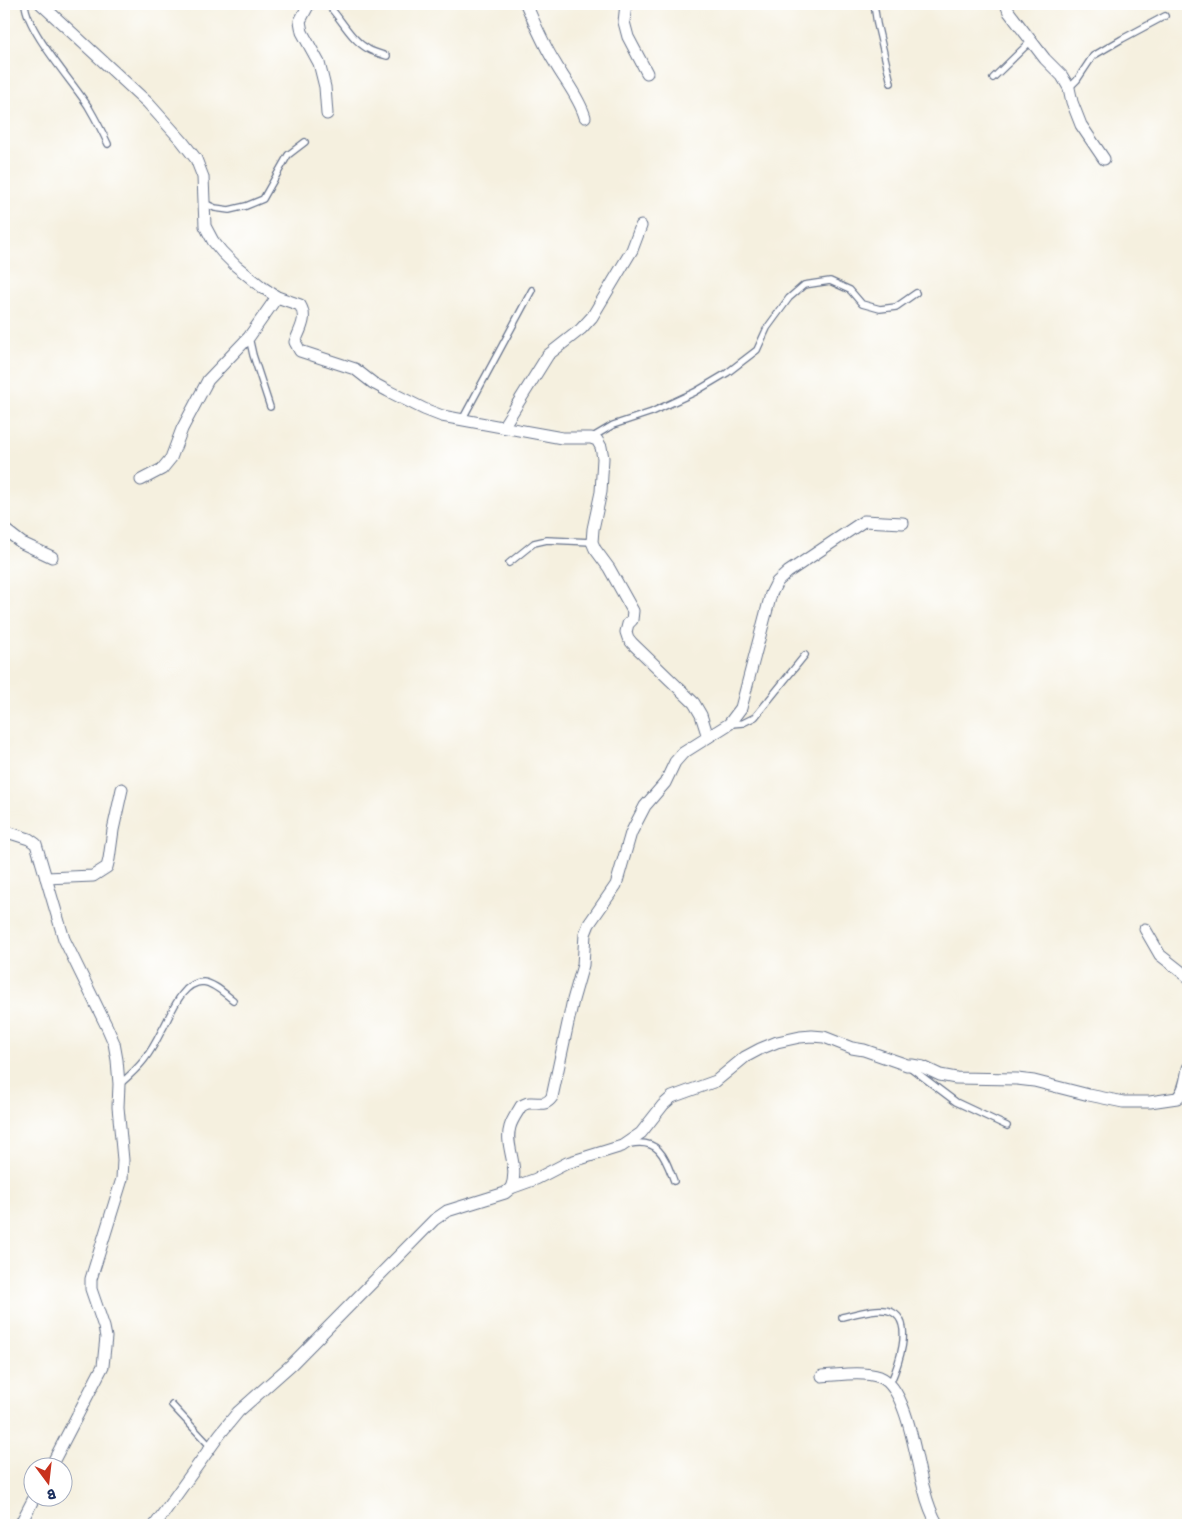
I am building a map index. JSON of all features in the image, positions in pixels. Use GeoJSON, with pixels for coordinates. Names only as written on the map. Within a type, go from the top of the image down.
{"type":"FeatureCollection","features":[{"type":"Feature","properties":{"kind":"street"},"geometry":{"type":"LineString","coordinates":[[41,4],[148,103],[196,159],[203,178],[206,226],[213,241],[236,266],[262,287],[277,297],[300,305],[304,311],[304,318],[296,342],[300,351],[355,369],[373,382],[424,409],[442,416],[562,438],[591,438],[597,440],[601,447],[603,458],[601,492],[592,542],[633,611],[632,620],[628,624],[626,632],[628,638],[694,703],[701,715],[708,736]]}},
{"type":"Feature","properties":{"kind":"street"},"geometry":{"type":"LineString","coordinates":[[309,4],[300,21],[302,32],[319,63],[327,114]]}},
{"type":"Feature","properties":{"kind":"street"},"geometry":{"type":"LineString","coordinates":[[526,4],[554,62],[582,106],[585,117]]}},
{"type":"Feature","properties":{"kind":"street"},"geometry":{"type":"LineString","coordinates":[[626,4],[624,22],[628,37],[647,73]]}},
{"type":"Feature","properties":{"kind":"street"},"geometry":{"type":"LineString","coordinates":[[1006,4],[1009,12],[1031,41],[1062,76],[1069,88],[1081,125],[1104,159]]}},
{"type":"Feature","properties":{"kind":"street"},"geometry":{"type":"LineString","coordinates":[[503,427],[548,355],[581,329],[592,316],[632,250],[641,226]]}},
{"type":"Feature","properties":{"kind":"street"},"geometry":{"type":"LineString","coordinates":[[141,480],[162,469],[172,458],[182,429],[208,380],[249,337],[277,297]]}},
{"type":"Feature","properties":{"kind":"street"},"geometry":{"type":"LineString","coordinates":[[510,1188],[514,1181],[514,1165],[509,1137],[510,1127],[521,1106],[529,1103],[548,1103],[552,1097],[573,1000],[583,965],[585,934],[616,885],[631,833],[646,806],[664,783],[675,762],[708,736],[729,724],[741,708],[771,594],[777,582],[788,572],[864,521],[903,524]]}},
{"type":"Feature","properties":{"kind":"street"},"geometry":{"type":"LineString","coordinates":[[4,529],[22,542],[52,557]]}},
{"type":"Feature","properties":{"kind":"street"},"geometry":{"type":"LineString","coordinates":[[46,878],[93,876],[107,867],[122,789]]}},
{"type":"Feature","properties":{"kind":"street"},"geometry":{"type":"LineString","coordinates":[[4,831],[29,839],[36,844],[64,939],[114,1043],[118,1060],[118,1107],[123,1160],[122,1179],[91,1280],[91,1289],[106,1337],[103,1366],[56,1456]]}},
{"type":"Feature","properties":{"kind":"street"},"geometry":{"type":"LineString","coordinates":[[1145,929],[1160,955],[1188,977]]}},
{"type":"Feature","properties":{"kind":"street"},"geometry":{"type":"LineString","coordinates":[[156,1525],[238,1412],[292,1364],[434,1220],[447,1211],[505,1192],[510,1188],[536,1179],[567,1163],[622,1146],[641,1133],[663,1104],[672,1097],[716,1081],[745,1057],[760,1048],[800,1037],[824,1036],[852,1048],[864,1050],[948,1077],[1034,1081],[1089,1095],[1135,1103],[1177,1098],[1183,1090],[1188,1068]]}},
{"type":"Feature","properties":{"kind":"street"},"geometry":{"type":"LineString","coordinates":[[822,1376],[868,1374],[882,1378],[890,1384],[912,1434],[924,1489],[938,1525]]}},
{"type":"Feature","properties":{"kind":"street"},"geometry":{"type":"LineString","coordinates":[[20,1525],[30,1506]]}},
{"type":"Feature","properties":{"kind":"lane"},"geometry":{"type":"LineString","coordinates":[[25,4],[26,11],[41,40],[88,106],[108,144]]}},
{"type":"Feature","properties":{"kind":"lane"},"geometry":{"type":"LineString","coordinates":[[327,4],[352,36],[367,49],[387,56]]}},
{"type":"Feature","properties":{"kind":"lane"},"geometry":{"type":"LineString","coordinates":[[874,4],[891,83]]}},
{"type":"Feature","properties":{"kind":"lane"},"geometry":{"type":"LineString","coordinates":[[1069,88],[1077,80],[1093,56],[1165,16]]}},
{"type":"Feature","properties":{"kind":"lane"},"geometry":{"type":"LineString","coordinates":[[994,78],[1031,41]]}},
{"type":"Feature","properties":{"kind":"lane"},"geometry":{"type":"LineString","coordinates":[[204,203],[215,208],[229,210],[263,199],[288,155],[305,142]]}},
{"type":"Feature","properties":{"kind":"lane"},"geometry":{"type":"LineString","coordinates":[[591,438],[613,425],[652,412],[695,392],[727,373],[757,350],[767,328],[789,298],[804,285],[830,281],[850,290],[862,304],[880,309],[896,307],[916,293]]}},
{"type":"Feature","properties":{"kind":"lane"},"geometry":{"type":"LineString","coordinates":[[462,420],[532,290]]}},
{"type":"Feature","properties":{"kind":"lane"},"geometry":{"type":"LineString","coordinates":[[249,337],[270,407]]}},
{"type":"Feature","properties":{"kind":"lane"},"geometry":{"type":"LineString","coordinates":[[508,563],[534,543],[547,540],[592,542]]}},
{"type":"Feature","properties":{"kind":"lane"},"geometry":{"type":"LineString","coordinates":[[729,724],[743,723],[754,716],[805,655]]}},
{"type":"Feature","properties":{"kind":"lane"},"geometry":{"type":"LineString","coordinates":[[119,1084],[144,1060],[163,1028],[174,1004],[193,985],[202,982],[211,984],[233,1000]]}},
{"type":"Feature","properties":{"kind":"lane"},"geometry":{"type":"LineString","coordinates":[[907,1065],[956,1102],[1007,1126]]}},
{"type":"Feature","properties":{"kind":"lane"},"geometry":{"type":"LineString","coordinates":[[622,1146],[634,1143],[647,1144],[657,1148],[664,1155],[674,1181]]}},
{"type":"Feature","properties":{"kind":"lane"},"geometry":{"type":"LineString","coordinates":[[842,1317],[870,1310],[883,1310],[892,1312],[900,1321],[903,1346],[890,1384]]}},
{"type":"Feature","properties":{"kind":"lane"},"geometry":{"type":"LineString","coordinates":[[172,1405],[211,1447]]}}]}
